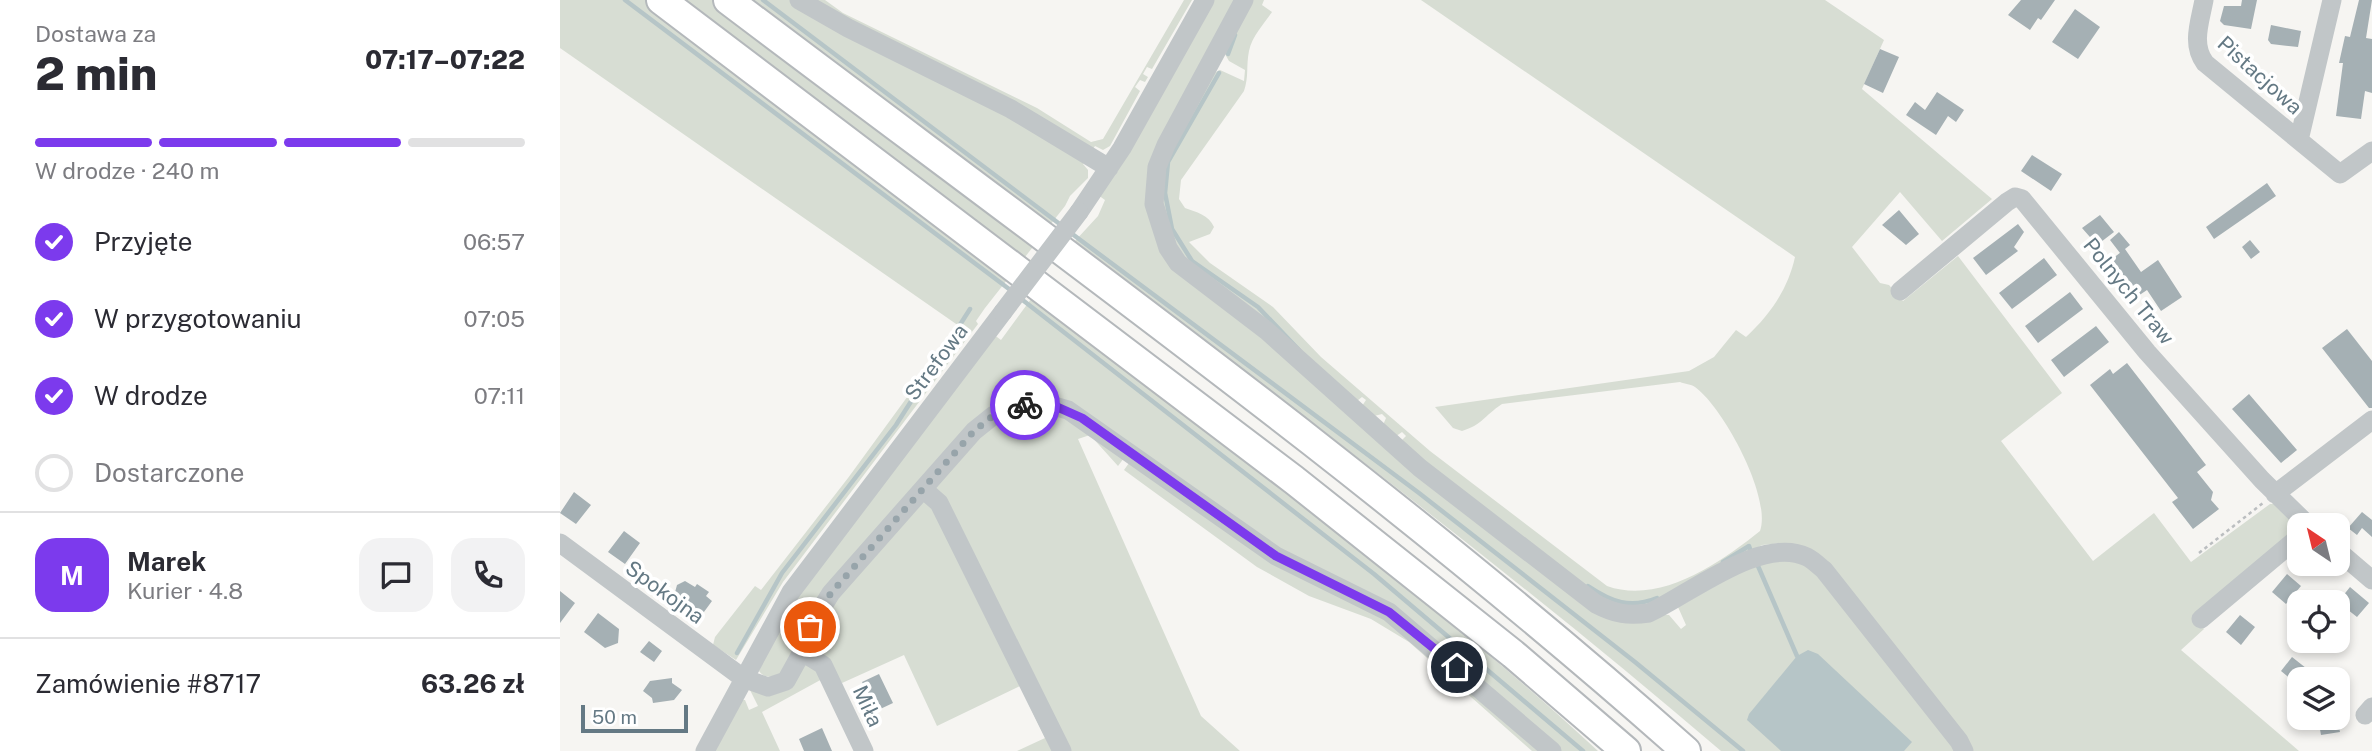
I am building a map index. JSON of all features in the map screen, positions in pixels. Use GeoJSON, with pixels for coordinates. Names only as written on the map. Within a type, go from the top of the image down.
{"type":"FeatureCollection","features":[{"type":"Feature","properties":{"kind":"highway"},"geometry":{"type":"LineString","coordinates":[[661,0],[1294,480],[1513,654],[1626,751]]}},
{"type":"Feature","properties":{"kind":"highway"},"geometry":{"type":"LineString","coordinates":[[728,0],[1389,503],[1567,647],[1686,751]]}},
{"type":"Feature","properties":{"kind":"street"},"geometry":{"type":"LineString","coordinates":[[799,0],[838,23],[1011,109],[1109,168]]}},
{"type":"Feature","properties":{"kind":"street","name":"Strefowa"},"geometry":{"type":"LineString","coordinates":[[705,751],[791,592],[1079,212],[1109,168],[1205,0]]}},
{"type":"Feature","properties":{"kind":"street"},"geometry":{"type":"LineString","coordinates":[[1244,0],[1166,145],[1157,167],[1154,204],[1157,222],[1178,263],[1267,331],[1420,468],[1596,604],[1612,612],[1629,616],[1649,613],[1765,553],[1788,552],[1808,557],[1824,570],[1964,751]]}},
{"type":"Feature","properties":{"kind":"street","name":"Pistacjowa"},"geometry":{"type":"LineString","coordinates":[[2204,0],[2197,37],[2200,57],[2340,174],[2372,151]]}},
{"type":"Feature","properties":{"kind":"street","name":"Pistacjowa"},"geometry":{"type":"LineString","coordinates":[[2298,140],[2332,0]]}},
{"type":"Feature","properties":{"kind":"street","name":"Polnych Traw"},"geometry":{"type":"LineString","coordinates":[[1900,291],[2007,202],[2015,197],[2022,199],[2147,352],[2295,513]]}},
{"type":"Feature","properties":{"kind":"street"},"geometry":{"type":"LineString","coordinates":[[743,678],[759,685],[778,687],[786,681],[802,652],[810,627],[831,593],[974,431],[994,415],[1034,404],[1068,410],[1276,556],[1389,612],[1552,751]]}},
{"type":"Feature","properties":{"kind":"street"},"geometry":{"type":"LineString","coordinates":[[2275,494],[2372,420]]}},
{"type":"Feature","properties":{"kind":"street"},"geometry":{"type":"LineString","coordinates":[[923,489],[939,503],[1062,751]]}},
{"type":"Feature","properties":{"kind":"street","name":"Spokojna"},"geometry":{"type":"LineString","coordinates":[[560,543],[743,678]]}},
{"type":"Feature","properties":{"kind":"street"},"geometry":{"type":"LineString","coordinates":[[2201,619],[2287,547]]}},
{"type":"Feature","properties":{"kind":"street"},"geometry":{"type":"LineString","coordinates":[[2350,561],[2372,580]]}},
{"type":"Feature","properties":{"kind":"street","name":"Miła"},"geometry":{"type":"LineString","coordinates":[[802,652],[823,665],[864,751]]}},
{"type":"Feature","properties":{"kind":"path"},"geometry":{"type":"LineString","coordinates":[[2199,553],[2275,494]]}},
{"type":"Feature","properties":{"kind":"shaded area"},"geometry":{"type":"Polygon","coordinates":[[[560,0],[825,0],[843,13],[1037,108],[1091,142],[1103,139],[1184,0],[1192,0],[1152,69],[1147,67],[1143,74],[1148,77],[1145,82],[1140,80],[1135,87],[1140,91],[1110,146],[1103,150],[1095,146],[1083,164],[1088,170],[1088,178],[1070,196],[985,308],[976,321],[978,324],[783,582],[736,660],[713,645],[715,637],[755,586],[761,590],[848,478],[959,326],[560,48],[560,0]]]}},
{"type":"Feature","properties":{"kind":"shaded area"},"geometry":{"type":"Polygon","coordinates":[[[1212,0],[1240,0],[1159,149],[1162,245],[1595,608],[1669,615],[1681,629],[1686,625],[1678,607],[1762,559],[1806,562],[1958,751],[1721,751],[1483,555],[1075,241],[1098,216],[1105,200],[1098,195],[1212,0]]]}},
{"type":"Feature","properties":{"kind":"shaded area"},"geometry":{"type":"Polygon","coordinates":[[[1248,0],[1264,0],[1262,5],[1272,12],[1255,35],[1251,46],[1244,91],[1181,180],[1179,199],[1185,208],[1206,217],[1214,227],[1210,234],[1189,242],[1210,263],[1273,307],[1321,357],[1430,451],[1607,586],[1648,590],[1688,578],[1727,556],[1760,531],[1762,516],[1759,497],[1742,454],[1719,413],[1693,386],[1680,382],[1502,404],[1479,423],[1462,431],[1453,428],[1435,407],[1689,371],[1714,357],[1736,330],[1746,337],[1755,329],[1783,291],[1795,257],[1421,0],[1825,0],[1884,40],[1862,89],[1992,199],[1942,241],[1900,192],[1852,247],[1880,283],[1889,285],[1903,301],[1958,256],[2062,393],[2001,441],[2093,561],[2154,513],[2191,562],[2270,504],[2275,504],[2287,515],[2287,539],[2194,616],[2204,629],[2181,650],[2299,751],[1972,751],[1832,572],[1782,543],[1762,545],[1653,607],[1613,607],[1421,464],[1402,440],[1406,436],[1402,432],[1395,437],[1383,425],[1386,418],[1382,414],[1370,417],[1362,406],[1366,400],[1362,397],[1357,401],[1192,270],[1163,224],[1161,168],[1214,73],[1220,70],[1244,81],[1245,70],[1229,61],[1225,54],[1248,0]]]}},
{"type":"Feature","properties":{"kind":"shaded area"},"geometry":{"type":"Polygon","coordinates":[[[1031,299],[1391,575],[1462,632],[1598,751],[1558,751],[1463,666],[1298,563],[1084,414],[1004,402],[829,590],[781,674],[769,677],[761,674],[759,671],[779,622],[993,334],[1001,340],[1031,299]]]}},
{"type":"Feature","properties":{"kind":"shaded area"},"geometry":{"type":"Polygon","coordinates":[[[1033,409],[1073,418],[1123,452],[1124,458],[1118,466],[1090,435],[1078,439],[1201,716],[1240,751],[1017,751],[1045,738],[1020,686],[937,726],[904,655],[842,683],[827,661],[811,647],[814,632],[837,593],[919,498],[934,498],[931,485],[953,460],[976,437],[1001,419],[1033,409]]]}},
{"type":"Feature","properties":{"kind":"shaded area"},"geometry":{"type":"Polygon","coordinates":[[[1129,463],[1369,604],[1545,751],[1532,751],[1409,642],[1371,619],[1309,596],[1257,567],[1124,470],[1129,463]]]}},
{"type":"Feature","properties":{"kind":"shaded area"},"geometry":{"type":"Polygon","coordinates":[[[1808,650],[1818,654],[1912,742],[1904,751],[1781,751],[1747,720],[1749,714],[1797,656],[1808,650]]]}},
{"type":"Feature","properties":{"kind":"shaded area"},"geometry":{"type":"Polygon","coordinates":[[[809,663],[824,678],[762,712],[780,751],[712,751],[739,700],[745,700],[749,710],[758,706],[750,690],[809,663]]]}},
{"type":"Feature","properties":{"kind":"building"},"geometry":{"type":"Polygon","coordinates":[[[2021,0],[2055,0],[2030,30],[2008,15],[2021,0]]]}},
{"type":"Feature","properties":{"kind":"building"},"geometry":{"type":"Polygon","coordinates":[[[2242,0],[2257,0],[2251,29],[2224,25],[2220,21],[2224,6],[2241,6],[2242,0]]]}},
{"type":"Feature","properties":{"kind":"building"},"geometry":{"type":"Polygon","coordinates":[[[2359,0],[2372,0],[2366,38],[2372,39],[2372,93],[2365,91],[2361,119],[2336,116],[2343,63],[2339,63],[2345,36],[2350,37],[2359,0]]]}},
{"type":"Feature","properties":{"kind":"building"},"geometry":{"type":"Polygon","coordinates":[[[2075,9],[2100,27],[2078,59],[2052,42],[2075,9]]]}},
{"type":"Feature","properties":{"kind":"building"},"geometry":{"type":"Polygon","coordinates":[[[2271,25],[2301,31],[2298,47],[2271,44],[2268,40],[2271,25]]]}},
{"type":"Feature","properties":{"kind":"building"},"geometry":{"type":"Polygon","coordinates":[[[1880,49],[1899,57],[1883,93],[1864,84],[1880,49]]]}},
{"type":"Feature","properties":{"kind":"building"},"geometry":{"type":"Polygon","coordinates":[[[1937,92],[1964,110],[1956,122],[1948,116],[1936,135],[1906,115],[1915,102],[1925,110],[1937,92]]]}},
{"type":"Feature","properties":{"kind":"building"},"geometry":{"type":"Polygon","coordinates":[[[2032,155],[2062,174],[2051,191],[2021,171],[2032,155]]]}},
{"type":"Feature","properties":{"kind":"building"},"geometry":{"type":"Polygon","coordinates":[[[2267,183],[2276,196],[2214,239],[2206,227],[2267,183]]]}},
{"type":"Feature","properties":{"kind":"building"},"geometry":{"type":"Polygon","coordinates":[[[1899,210],[1919,234],[1906,245],[1882,225],[1899,210]]]}},
{"type":"Feature","properties":{"kind":"building"},"geometry":{"type":"Polygon","coordinates":[[[2100,215],[2114,232],[2097,245],[2082,228],[2100,215]]]}},
{"type":"Feature","properties":{"kind":"building"},"geometry":{"type":"Polygon","coordinates":[[[2018,224],[2024,232],[2014,247],[2018,251],[1986,275],[1973,258],[2018,224]]]}},
{"type":"Feature","properties":{"kind":"building"},"geometry":{"type":"Polygon","coordinates":[[[2119,232],[2130,245],[2120,253],[2110,240],[2119,232]]]}},
{"type":"Feature","properties":{"kind":"building"},"geometry":{"type":"Polygon","coordinates":[[[2250,240],[2260,252],[2251,259],[2242,247],[2250,240]]]}},
{"type":"Feature","properties":{"kind":"building"},"geometry":{"type":"Polygon","coordinates":[[[2125,249],[2141,272],[2158,260],[2182,297],[2161,311],[2147,290],[2138,296],[2112,259],[2125,249]]]}},
{"type":"Feature","properties":{"kind":"building"},"geometry":{"type":"Polygon","coordinates":[[[2044,258],[2057,275],[2012,309],[1999,293],[2044,258]]]}},
{"type":"Feature","properties":{"kind":"building"},"geometry":{"type":"Polygon","coordinates":[[[2070,292],[2083,309],[2038,343],[2025,326],[2070,292]]]}},
{"type":"Feature","properties":{"kind":"building"},"geometry":{"type":"Polygon","coordinates":[[[2096,326],[2109,342],[2064,377],[2051,360],[2096,326]]]}},
{"type":"Feature","properties":{"kind":"building"},"geometry":{"type":"Polygon","coordinates":[[[2347,329],[2372,361],[2372,408],[2369,408],[2322,348],[2347,329]]]}},
{"type":"Feature","properties":{"kind":"building"},"geometry":{"type":"Polygon","coordinates":[[[2127,363],[2206,465],[2197,472],[2213,492],[2211,500],[2219,509],[2193,529],[2172,502],[2178,498],[2090,385],[2110,369],[2113,374],[2127,363]]]}},
{"type":"Feature","properties":{"kind":"building"},"geometry":{"type":"Polygon","coordinates":[[[2249,394],[2297,450],[2281,463],[2232,409],[2249,394]]]}},
{"type":"Feature","properties":{"kind":"building"},"geometry":{"type":"Polygon","coordinates":[[[574,492],[591,505],[576,524],[560,513],[574,492]]]}},
{"type":"Feature","properties":{"kind":"building"},"geometry":{"type":"Polygon","coordinates":[[[2362,512],[2372,520],[2372,537],[2362,528],[2357,535],[2350,530],[2350,526],[2362,512]]]}},
{"type":"Feature","properties":{"kind":"building"},"geometry":{"type":"Polygon","coordinates":[[[624,531],[640,543],[625,564],[608,552],[624,531]]]}},
{"type":"Feature","properties":{"kind":"building"},"geometry":{"type":"Polygon","coordinates":[[[2287,574],[2301,586],[2298,590],[2287,590],[2286,604],[2272,592],[2287,574]]]}},
{"type":"Feature","properties":{"kind":"building"},"geometry":{"type":"Polygon","coordinates":[[[685,581],[695,587],[697,584],[709,592],[706,596],[712,601],[701,616],[674,596],[677,585],[685,581]]]}},
{"type":"Feature","properties":{"kind":"building"},"geometry":{"type":"Polygon","coordinates":[[[2350,587],[2369,603],[2357,617],[2350,611],[2350,590],[2348,590],[2350,587]]]}},
{"type":"Feature","properties":{"kind":"building"},"geometry":{"type":"Polygon","coordinates":[[[560,591],[575,603],[560,623],[560,591]]]}},
{"type":"Feature","properties":{"kind":"building"},"geometry":{"type":"Polygon","coordinates":[[[598,613],[619,629],[618,643],[605,648],[584,632],[598,613]]]}},
{"type":"Feature","properties":{"kind":"building"},"geometry":{"type":"Polygon","coordinates":[[[2240,615],[2255,627],[2241,645],[2226,632],[2240,615]]]}},
{"type":"Feature","properties":{"kind":"building"},"geometry":{"type":"Polygon","coordinates":[[[649,641],[662,651],[654,662],[640,652],[649,641]]]}},
{"type":"Feature","properties":{"kind":"building"},"geometry":{"type":"Polygon","coordinates":[[[2292,657],[2305,667],[2287,667],[2287,676],[2281,671],[2292,657]]]}},
{"type":"Feature","properties":{"kind":"building"},"geometry":{"type":"Polygon","coordinates":[[[879,674],[893,703],[876,711],[862,682],[879,674]]]}},
{"type":"Feature","properties":{"kind":"building"},"geometry":{"type":"Polygon","coordinates":[[[672,678],[672,683],[682,690],[674,700],[653,703],[652,698],[643,691],[650,681],[672,678]]]}},
{"type":"Feature","properties":{"kind":"building"},"geometry":{"type":"Polygon","coordinates":[[[822,728],[832,751],[804,751],[799,739],[822,728]]]}},
{"type":"Feature","properties":{"kind":"building"},"geometry":{"type":"Polygon","coordinates":[[[2320,730],[2340,732],[2321,735],[2320,730]]]}},
{"type":"Feature","properties":{"kind":"waterway"},"geometry":{"type":"LineString","coordinates":[[625,0],[1013,292]]}},
{"type":"Feature","properties":{"kind":"waterway"},"geometry":{"type":"LineString","coordinates":[[763,0],[1061,225]]}},
{"type":"Feature","properties":{"kind":"waterway"},"geometry":{"type":"LineString","coordinates":[[1228,54],[1235,35]]}},
{"type":"Feature","properties":{"kind":"waterway"},"geometry":{"type":"LineString","coordinates":[[1219,73],[1168,162],[1165,193],[1172,229],[1192,261],[1258,307],[1299,350]]}},
{"type":"Feature","properties":{"kind":"waterway"},"geometry":{"type":"LineString","coordinates":[[1071,233],[1419,493],[1635,662],[1743,751]]}},
{"type":"Feature","properties":{"kind":"waterway"},"geometry":{"type":"LineString","coordinates":[[1020,298],[1374,574],[1583,751]]}},
{"type":"Feature","properties":{"kind":"waterway"},"geometry":{"type":"LineString","coordinates":[[737,653],[782,573],[896,425],[970,309]]}},
{"type":"Feature","properties":{"kind":"waterway"},"geometry":{"type":"LineString","coordinates":[[1723,562],[1749,546],[1750,549]]}},
{"type":"Feature","properties":{"kind":"waterway"},"geometry":{"type":"LineString","coordinates":[[1758,566],[1797,656]]}},
{"type":"Feature","properties":{"kind":"waterway"},"geometry":{"type":"LineString","coordinates":[[1588,586],[1621,602],[1638,603],[1657,598]]}},
{"type":"Feature","properties":{"kind":"way so far"},"geometry":{"type":"LineString","coordinates":[[810,627],[831,593],[974,431],[994,415],[1025,405]]}},
{"type":"Feature","properties":{"kind":"route"},"geometry":{"type":"LineString","coordinates":[[1025,405],[1055,406],[1082,418],[1276,556],[1363,596],[1389,612],[1457,667]]}}]}
